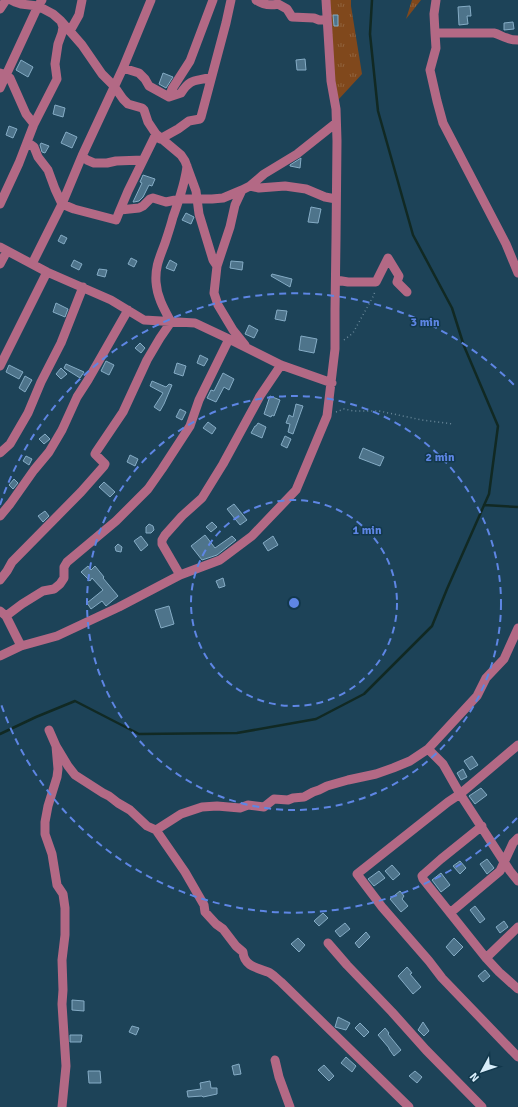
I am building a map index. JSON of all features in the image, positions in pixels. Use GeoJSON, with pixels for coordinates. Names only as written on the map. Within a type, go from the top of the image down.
{"type":"FeatureCollection","features":[{"type":"Feature","properties":{"kind":"street"},"geometry":{"type":"LineString","coordinates":[[0,10],[6,0]]}},
{"type":"Feature","properties":{"kind":"street"},"geometry":{"type":"LineString","coordinates":[[11,0],[21,4],[40,3],[54,14],[86,51],[102,74],[114,86],[123,99],[128,104],[142,108],[148,122],[158,136],[181,155],[185,161],[196,191],[201,220],[217,266]]}},
{"type":"Feature","properties":{"kind":"street"},"geometry":{"type":"LineString","coordinates":[[70,32],[79,15],[82,0]]}},
{"type":"Feature","properties":{"kind":"street"},"geometry":{"type":"LineString","coordinates":[[32,264],[62,204],[82,156],[123,68],[151,0]]}},
{"type":"Feature","properties":{"kind":"street"},"geometry":{"type":"LineString","coordinates":[[169,97],[172,88],[190,61],[213,0]]}},
{"type":"Feature","properties":{"kind":"street"},"geometry":{"type":"LineString","coordinates":[[27,142],[34,147],[38,157],[48,170],[62,204],[74,209],[116,220],[143,160],[158,136],[178,129],[189,121],[200,119],[231,0]]}},
{"type":"Feature","properties":{"kind":"street"},"geometry":{"type":"LineString","coordinates":[[256,0],[269,6],[278,4],[287,8],[292,17],[327,20]]}},
{"type":"Feature","properties":{"kind":"street"},"geometry":{"type":"LineString","coordinates":[[0,656],[21,646],[57,636],[180,575],[214,563],[232,552],[252,536],[296,490],[327,416],[332,383],[335,346],[337,140],[336,109],[331,82],[326,0]]}},
{"type":"Feature","properties":{"kind":"street"},"geometry":{"type":"LineString","coordinates":[[436,0],[434,14],[436,48],[430,70],[436,101],[443,123],[503,239],[518,273]]}},
{"type":"Feature","properties":{"kind":"street"},"geometry":{"type":"LineString","coordinates":[[0,88],[3,74],[40,3]]}},
{"type":"Feature","properties":{"kind":"street"},"geometry":{"type":"LineString","coordinates":[[0,204],[34,124],[57,79],[55,64],[58,44],[63,27],[61,21]]}},
{"type":"Feature","properties":{"kind":"street"},"geometry":{"type":"LineString","coordinates":[[434,33],[494,33],[505,38],[518,40]]}},
{"type":"Feature","properties":{"kind":"street"},"geometry":{"type":"LineString","coordinates":[[123,68],[139,73],[146,79],[149,86],[169,97],[181,93],[192,81],[211,77]]}},
{"type":"Feature","properties":{"kind":"street"},"geometry":{"type":"LineString","coordinates":[[3,74],[10,78],[26,114],[34,124]]}},
{"type":"Feature","properties":{"kind":"street"},"geometry":{"type":"LineString","coordinates":[[120,210],[139,208],[153,198],[166,202],[180,199],[223,198],[246,188],[264,174],[297,154],[336,123]]}},
{"type":"Feature","properties":{"kind":"street"},"geometry":{"type":"LineString","coordinates":[[82,156],[94,163],[143,160]]}},
{"type":"Feature","properties":{"kind":"street"},"geometry":{"type":"LineString","coordinates":[[171,322],[163,309],[159,296],[156,282],[157,264],[180,199],[187,166]]}},
{"type":"Feature","properties":{"kind":"street"},"geometry":{"type":"LineString","coordinates":[[246,188],[285,186],[306,189],[325,197],[336,199]]}},
{"type":"Feature","properties":{"kind":"street"},"geometry":{"type":"LineString","coordinates":[[246,188],[235,205],[230,227],[217,266],[214,293],[218,305],[233,330],[248,348]]}},
{"type":"Feature","properties":{"kind":"street"},"geometry":{"type":"LineString","coordinates":[[0,264],[3,249],[47,272],[111,300],[144,320],[196,323],[281,365],[332,383]]}},
{"type":"Feature","properties":{"kind":"street"},"geometry":{"type":"LineString","coordinates":[[336,280],[348,282],[376,282],[388,258],[400,276],[397,282],[408,292]]}},
{"type":"Feature","properties":{"kind":"street"},"geometry":{"type":"LineString","coordinates":[[0,366],[47,272]]}},
{"type":"Feature","properties":{"kind":"street"},"geometry":{"type":"LineString","coordinates":[[0,453],[10,444],[28,413],[41,382],[61,343],[83,287]]}},
{"type":"Feature","properties":{"kind":"street"},"geometry":{"type":"LineString","coordinates":[[0,516],[49,452],[62,430],[76,398],[128,310]]}},
{"type":"Feature","properties":{"kind":"street"},"geometry":{"type":"LineString","coordinates":[[0,580],[7,571],[8,566],[104,466],[105,464],[96,452],[123,412],[147,360],[171,322]]}},
{"type":"Feature","properties":{"kind":"street"},"geometry":{"type":"LineString","coordinates":[[21,646],[3,614],[43,591],[54,589],[60,584],[64,578],[64,567],[67,562],[116,521],[148,489],[190,426],[199,400],[229,339]]}},
{"type":"Feature","properties":{"kind":"street"},"geometry":{"type":"LineString","coordinates":[[180,575],[162,544],[162,540],[182,516],[202,498],[223,464],[260,396],[281,365]]}},
{"type":"Feature","properties":{"kind":"street"},"geometry":{"type":"LineString","coordinates":[[156,830],[181,814],[202,807],[218,806],[240,808],[248,805],[264,807],[274,799],[288,800],[304,797],[327,786],[376,774],[410,761],[428,749],[477,696],[486,678],[504,659],[518,628]]}},
{"type":"Feature","properties":{"kind":"street"},"geometry":{"type":"LineString","coordinates":[[50,730],[56,746],[75,776],[114,799],[130,810],[146,826],[156,830],[186,872],[204,905],[205,912],[223,929],[236,946],[243,952],[245,960],[257,969],[270,973],[281,982],[409,1107]]}},
{"type":"Feature","properties":{"kind":"street"},"geometry":{"type":"LineString","coordinates":[[518,745],[460,794],[357,874],[382,907],[442,978],[518,1057]]}},
{"type":"Feature","properties":{"kind":"street"},"geometry":{"type":"LineString","coordinates":[[56,746],[58,769],[48,806],[45,822],[45,834],[52,854],[57,885],[64,894],[65,908],[65,935],[62,960],[62,1004],[66,1066],[62,1107]]}},
{"type":"Feature","properties":{"kind":"street"},"geometry":{"type":"LineString","coordinates":[[428,749],[443,764],[460,794],[518,881]]}},
{"type":"Feature","properties":{"kind":"street"},"geometry":{"type":"LineString","coordinates":[[482,826],[441,858],[422,876],[486,958],[518,989]]}},
{"type":"Feature","properties":{"kind":"street"},"geometry":{"type":"LineString","coordinates":[[450,913],[500,871],[513,843],[518,838]]}},
{"type":"Feature","properties":{"kind":"street"},"geometry":{"type":"LineString","coordinates":[[486,958],[518,927]]}},
{"type":"Feature","properties":{"kind":"street"},"geometry":{"type":"LineString","coordinates":[[328,943],[426,1050],[482,1107]]}},
{"type":"Feature","properties":{"kind":"street"},"geometry":{"type":"LineString","coordinates":[[275,1060],[279,1077],[290,1107]]}},
{"type":"Feature","properties":{"kind":"path"},"geometry":{"type":"LineString","coordinates":[[335,346],[353,333],[374,295],[376,282]]}},
{"type":"Feature","properties":{"kind":"path"},"geometry":{"type":"LineString","coordinates":[[327,416],[344,409],[354,411],[379,411],[422,420],[454,424]]}},
{"type":"Feature","properties":{"kind":"green space"},"geometry":{"type":"Polygon","coordinates":[[[323,0],[351,0],[362,74],[338,100],[323,0]]]}},
{"type":"Feature","properties":{"kind":"green space"},"geometry":{"type":"Polygon","coordinates":[[[412,0],[421,0],[406,19],[412,0]]]}},
{"type":"Feature","properties":{"kind":"building"},"geometry":{"type":"Polygon","coordinates":[[[470,6],[471,16],[467,16],[468,24],[459,25],[458,7],[470,6]]]}},
{"type":"Feature","properties":{"kind":"building"},"geometry":{"type":"Polygon","coordinates":[[[333,15],[338,15],[338,26],[334,26],[333,15]]]}},
{"type":"Feature","properties":{"kind":"building"},"geometry":{"type":"Polygon","coordinates":[[[513,22],[514,29],[504,30],[504,23],[513,22]]]}},
{"type":"Feature","properties":{"kind":"building"},"geometry":{"type":"Polygon","coordinates":[[[305,59],[306,70],[297,70],[296,60],[305,59]]]}},
{"type":"Feature","properties":{"kind":"building"},"geometry":{"type":"Polygon","coordinates":[[[21,60],[33,67],[28,77],[16,70],[21,60]]]}},
{"type":"Feature","properties":{"kind":"building"},"geometry":{"type":"Polygon","coordinates":[[[163,73],[173,77],[166,88],[159,84],[163,73]]]}},
{"type":"Feature","properties":{"kind":"building"},"geometry":{"type":"Polygon","coordinates":[[[55,105],[65,108],[63,117],[53,114],[55,105]]]}},
{"type":"Feature","properties":{"kind":"building"},"geometry":{"type":"Polygon","coordinates":[[[9,126],[17,129],[13,138],[6,135],[9,126]]]}},
{"type":"Feature","properties":{"kind":"building"},"geometry":{"type":"Polygon","coordinates":[[[66,132],[77,137],[72,148],[61,143],[66,132]]]}},
{"type":"Feature","properties":{"kind":"building"},"geometry":{"type":"Polygon","coordinates":[[[41,143],[49,146],[45,153],[42,152],[40,145],[41,143]]]}},
{"type":"Feature","properties":{"kind":"building"},"geometry":{"type":"Polygon","coordinates":[[[301,158],[300,168],[290,166],[290,165],[301,158]]]}},
{"type":"Feature","properties":{"kind":"building"},"geometry":{"type":"Polygon","coordinates":[[[143,175],[155,179],[152,186],[149,185],[143,197],[139,201],[133,202],[142,183],[140,182],[143,175]]]}},
{"type":"Feature","properties":{"kind":"building"},"geometry":{"type":"Polygon","coordinates":[[[311,207],[321,209],[318,223],[308,222],[311,207]]]}},
{"type":"Feature","properties":{"kind":"building"},"geometry":{"type":"Polygon","coordinates":[[[186,213],[194,217],[191,224],[182,220],[186,213]]]}},
{"type":"Feature","properties":{"kind":"building"},"geometry":{"type":"Polygon","coordinates":[[[61,235],[67,238],[64,244],[58,241],[61,235]]]}},
{"type":"Feature","properties":{"kind":"building"},"geometry":{"type":"Polygon","coordinates":[[[131,258],[137,261],[134,267],[128,264],[131,258]]]}},
{"type":"Feature","properties":{"kind":"building"},"geometry":{"type":"Polygon","coordinates":[[[74,260],[82,264],[79,270],[71,266],[74,260]]]}},
{"type":"Feature","properties":{"kind":"building"},"geometry":{"type":"Polygon","coordinates":[[[170,260],[177,264],[174,271],[166,268],[170,260]]]}},
{"type":"Feature","properties":{"kind":"building"},"geometry":{"type":"Polygon","coordinates":[[[231,261],[243,262],[242,270],[230,268],[231,261]]]}},
{"type":"Feature","properties":{"kind":"building"},"geometry":{"type":"Polygon","coordinates":[[[99,269],[107,270],[105,277],[97,275],[99,269]]]}},
{"type":"Feature","properties":{"kind":"building"},"geometry":{"type":"Polygon","coordinates":[[[272,274],[292,279],[290,287],[271,276],[272,274]]]}},
{"type":"Feature","properties":{"kind":"building"},"geometry":{"type":"Polygon","coordinates":[[[56,303],[68,309],[65,317],[53,312],[56,303]]]}},
{"type":"Feature","properties":{"kind":"building"},"geometry":{"type":"Polygon","coordinates":[[[277,310],[287,311],[285,321],[275,319],[277,310]]]}},
{"type":"Feature","properties":{"kind":"building"},"geometry":{"type":"Polygon","coordinates":[[[249,325],[258,330],[254,338],[245,334],[249,325]]]}},
{"type":"Feature","properties":{"kind":"building"},"geometry":{"type":"Polygon","coordinates":[[[301,336],[317,339],[314,353],[299,350],[301,336]]]}},
{"type":"Feature","properties":{"kind":"building"},"geometry":{"type":"Polygon","coordinates":[[[140,343],[145,348],[141,353],[135,348],[140,343]]]}},
{"type":"Feature","properties":{"kind":"building"},"geometry":{"type":"Polygon","coordinates":[[[200,355],[208,359],[204,366],[197,363],[200,355]]]}},
{"type":"Feature","properties":{"kind":"building"},"geometry":{"type":"Polygon","coordinates":[[[106,361],[114,365],[109,375],[101,371],[106,361]]]}},
{"type":"Feature","properties":{"kind":"building"},"geometry":{"type":"Polygon","coordinates":[[[177,363],[186,366],[183,376],[174,373],[177,363]]]}},
{"type":"Feature","properties":{"kind":"building"},"geometry":{"type":"Polygon","coordinates":[[[66,364],[84,372],[80,378],[64,368],[66,364]]]}},
{"type":"Feature","properties":{"kind":"building"},"geometry":{"type":"Polygon","coordinates":[[[9,365],[23,372],[19,379],[6,372],[9,365]]]}},
{"type":"Feature","properties":{"kind":"building"},"geometry":{"type":"Polygon","coordinates":[[[61,368],[67,374],[61,379],[56,374],[61,368]]]}},
{"type":"Feature","properties":{"kind":"building"},"geometry":{"type":"Polygon","coordinates":[[[223,373],[234,379],[229,390],[224,387],[216,402],[207,398],[211,390],[214,391],[223,373]]]}},
{"type":"Feature","properties":{"kind":"building"},"geometry":{"type":"Polygon","coordinates":[[[25,376],[32,380],[25,392],[19,388],[25,376]]]}},
{"type":"Feature","properties":{"kind":"building"},"geometry":{"type":"Polygon","coordinates":[[[152,381],[166,387],[169,384],[172,385],[160,411],[154,407],[163,393],[150,386],[152,381]]]}},
{"type":"Feature","properties":{"kind":"building"},"geometry":{"type":"Polygon","coordinates":[[[270,396],[280,400],[274,416],[272,415],[271,417],[264,414],[270,396]]]}},
{"type":"Feature","properties":{"kind":"building"},"geometry":{"type":"Polygon","coordinates":[[[296,404],[303,406],[293,434],[288,432],[290,424],[286,423],[289,415],[293,417],[296,404]]]}},
{"type":"Feature","properties":{"kind":"building"},"geometry":{"type":"Polygon","coordinates":[[[180,409],[186,412],[182,420],[176,417],[180,409]]]}},
{"type":"Feature","properties":{"kind":"building"},"geometry":{"type":"Polygon","coordinates":[[[208,422],[216,428],[212,434],[203,428],[208,422]]]}},
{"type":"Feature","properties":{"kind":"building"},"geometry":{"type":"Polygon","coordinates":[[[258,423],[266,427],[262,438],[251,433],[258,423]]]}},
{"type":"Feature","properties":{"kind":"building"},"geometry":{"type":"Polygon","coordinates":[[[45,434],[50,439],[44,444],[39,439],[45,434]]]}},
{"type":"Feature","properties":{"kind":"building"},"geometry":{"type":"Polygon","coordinates":[[[285,436],[291,439],[287,448],[281,445],[285,436]]]}},
{"type":"Feature","properties":{"kind":"building"},"geometry":{"type":"Polygon","coordinates":[[[363,448],[384,457],[380,466],[359,458],[363,448]]]}},
{"type":"Feature","properties":{"kind":"building"},"geometry":{"type":"Polygon","coordinates":[[[130,455],[138,459],[135,466],[127,462],[130,455]]]}},
{"type":"Feature","properties":{"kind":"building"},"geometry":{"type":"Polygon","coordinates":[[[26,456],[32,459],[29,465],[23,461],[26,456]]]}},
{"type":"Feature","properties":{"kind":"building"},"geometry":{"type":"Polygon","coordinates":[[[14,479],[18,483],[13,489],[9,485],[14,479]]]}},
{"type":"Feature","properties":{"kind":"building"},"geometry":{"type":"Polygon","coordinates":[[[104,482],[115,492],[110,497],[99,487],[104,482]]]}},
{"type":"Feature","properties":{"kind":"building"},"geometry":{"type":"Polygon","coordinates":[[[234,504],[247,520],[240,525],[227,509],[234,504]]]}},
{"type":"Feature","properties":{"kind":"building"},"geometry":{"type":"Polygon","coordinates":[[[45,511],[49,516],[43,522],[38,516],[45,511]]]}},
{"type":"Feature","properties":{"kind":"building"},"geometry":{"type":"Polygon","coordinates":[[[212,522],[217,527],[211,532],[206,527],[212,522]]]}},
{"type":"Feature","properties":{"kind":"building"},"geometry":{"type":"Polygon","coordinates":[[[149,524],[153,526],[154,530],[151,533],[146,533],[146,527],[149,524]]]}},
{"type":"Feature","properties":{"kind":"building"},"geometry":{"type":"Polygon","coordinates":[[[205,535],[215,548],[232,536],[236,540],[217,555],[202,560],[191,546],[205,535]]]}},
{"type":"Feature","properties":{"kind":"building"},"geometry":{"type":"Polygon","coordinates":[[[141,536],[148,545],[141,551],[134,541],[141,536]]]}},
{"type":"Feature","properties":{"kind":"building"},"geometry":{"type":"Polygon","coordinates":[[[273,536],[278,545],[268,551],[263,543],[273,536]]]}},
{"type":"Feature","properties":{"kind":"building"},"geometry":{"type":"Polygon","coordinates":[[[118,544],[122,547],[121,552],[116,551],[115,547],[118,544]]]}},
{"type":"Feature","properties":{"kind":"building"},"geometry":{"type":"Polygon","coordinates":[[[88,566],[91,570],[95,566],[118,596],[106,606],[102,601],[91,609],[87,603],[103,590],[92,578],[90,581],[81,572],[88,566]]]}},
{"type":"Feature","properties":{"kind":"building"},"geometry":{"type":"Polygon","coordinates":[[[223,578],[225,586],[219,588],[216,581],[223,578]]]}},
{"type":"Feature","properties":{"kind":"building"},"geometry":{"type":"Polygon","coordinates":[[[169,606],[174,624],[161,628],[155,610],[169,606]]]}},
{"type":"Feature","properties":{"kind":"building"},"geometry":{"type":"Polygon","coordinates":[[[472,756],[478,765],[470,770],[464,761],[472,756]]]}},
{"type":"Feature","properties":{"kind":"building"},"geometry":{"type":"Polygon","coordinates":[[[463,769],[467,777],[461,780],[457,773],[463,769]]]}},
{"type":"Feature","properties":{"kind":"building"},"geometry":{"type":"Polygon","coordinates":[[[481,788],[487,795],[475,804],[469,796],[481,788]]]}},
{"type":"Feature","properties":{"kind":"building"},"geometry":{"type":"Polygon","coordinates":[[[487,859],[494,868],[487,874],[480,864],[487,859]]]}},
{"type":"Feature","properties":{"kind":"building"},"geometry":{"type":"Polygon","coordinates":[[[460,861],[466,868],[460,874],[453,866],[460,861]]]}},
{"type":"Feature","properties":{"kind":"building"},"geometry":{"type":"Polygon","coordinates":[[[392,865],[400,874],[393,880],[385,871],[392,865]]]}},
{"type":"Feature","properties":{"kind":"building"},"geometry":{"type":"Polygon","coordinates":[[[379,871],[385,878],[374,886],[368,879],[379,871]]]}},
{"type":"Feature","properties":{"kind":"building"},"geometry":{"type":"Polygon","coordinates":[[[441,873],[450,885],[441,892],[432,880],[441,873]]]}},
{"type":"Feature","properties":{"kind":"building"},"geometry":{"type":"Polygon","coordinates":[[[400,891],[404,896],[402,899],[408,906],[401,912],[390,899],[400,891]]]}},
{"type":"Feature","properties":{"kind":"building"},"geometry":{"type":"Polygon","coordinates":[[[475,906],[485,919],[480,923],[470,910],[475,906]]]}},
{"type":"Feature","properties":{"kind":"building"},"geometry":{"type":"Polygon","coordinates":[[[323,913],[328,918],[319,926],[314,921],[323,913]]]}},
{"type":"Feature","properties":{"kind":"building"},"geometry":{"type":"Polygon","coordinates":[[[504,921],[508,927],[500,933],[496,927],[504,921]]]}},
{"type":"Feature","properties":{"kind":"building"},"geometry":{"type":"Polygon","coordinates":[[[345,923],[350,929],[340,937],[335,931],[345,923]]]}},
{"type":"Feature","properties":{"kind":"building"},"geometry":{"type":"Polygon","coordinates":[[[366,932],[370,937],[359,948],[355,943],[366,932]]]}},
{"type":"Feature","properties":{"kind":"building"},"geometry":{"type":"Polygon","coordinates":[[[298,938],[305,945],[299,952],[291,944],[298,938]]]}},
{"type":"Feature","properties":{"kind":"building"},"geometry":{"type":"Polygon","coordinates":[[[454,938],[463,947],[454,956],[446,947],[454,938]]]}},
{"type":"Feature","properties":{"kind":"building"},"geometry":{"type":"Polygon","coordinates":[[[407,967],[412,973],[410,974],[421,987],[413,994],[398,976],[407,967]]]}},
{"type":"Feature","properties":{"kind":"building"},"geometry":{"type":"Polygon","coordinates":[[[485,970],[490,976],[483,982],[478,976],[485,970]]]}},
{"type":"Feature","properties":{"kind":"building"},"geometry":{"type":"Polygon","coordinates":[[[72,1000],[84,1001],[84,1011],[72,1010],[72,1000]]]}},
{"type":"Feature","properties":{"kind":"building"},"geometry":{"type":"Polygon","coordinates":[[[338,1017],[350,1023],[346,1030],[335,1027],[338,1017]]]}},
{"type":"Feature","properties":{"kind":"building"},"geometry":{"type":"Polygon","coordinates":[[[423,1022],[429,1031],[424,1036],[418,1030],[423,1022]]]}},
{"type":"Feature","properties":{"kind":"building"},"geometry":{"type":"Polygon","coordinates":[[[360,1023],[369,1032],[364,1037],[355,1028],[360,1023]]]}},
{"type":"Feature","properties":{"kind":"building"},"geometry":{"type":"Polygon","coordinates":[[[132,1026],[139,1028],[136,1035],[129,1032],[132,1026]]]}},
{"type":"Feature","properties":{"kind":"building"},"geometry":{"type":"Polygon","coordinates":[[[385,1028],[401,1050],[394,1056],[378,1035],[385,1028]]]}},
{"type":"Feature","properties":{"kind":"building"},"geometry":{"type":"Polygon","coordinates":[[[70,1035],[82,1035],[81,1042],[70,1042],[70,1035]]]}},
{"type":"Feature","properties":{"kind":"building"},"geometry":{"type":"Polygon","coordinates":[[[346,1057],[356,1066],[352,1072],[341,1063],[346,1057]]]}},
{"type":"Feature","properties":{"kind":"building"},"geometry":{"type":"Polygon","coordinates":[[[239,1064],[241,1074],[234,1075],[232,1066],[239,1064]]]}},
{"type":"Feature","properties":{"kind":"building"},"geometry":{"type":"Polygon","coordinates":[[[324,1065],[334,1076],[329,1081],[318,1070],[324,1065]]]}},
{"type":"Feature","properties":{"kind":"building"},"geometry":{"type":"Polygon","coordinates":[[[88,1071],[100,1071],[101,1083],[89,1083],[88,1071]]]}},
{"type":"Feature","properties":{"kind":"building"},"geometry":{"type":"Polygon","coordinates":[[[415,1071],[422,1077],[417,1083],[409,1076],[415,1071]]]}},
{"type":"Feature","properties":{"kind":"building"},"geometry":{"type":"Polygon","coordinates":[[[210,1081],[211,1088],[217,1088],[217,1094],[203,1097],[188,1097],[187,1091],[201,1089],[200,1083],[210,1081]]]}},
{"type":"Feature","properties":{"kind":"waterway"},"geometry":{"type":"LineString","coordinates":[[0,734],[75,701],[139,734],[237,733],[316,719],[364,694],[432,626],[489,494],[498,426],[464,346],[452,308],[413,235],[378,111],[370,34],[372,0]]}},
{"type":"Feature","properties":{"kind":"waterway"},"geometry":{"type":"LineString","coordinates":[[484,505],[518,507]]}}]}
